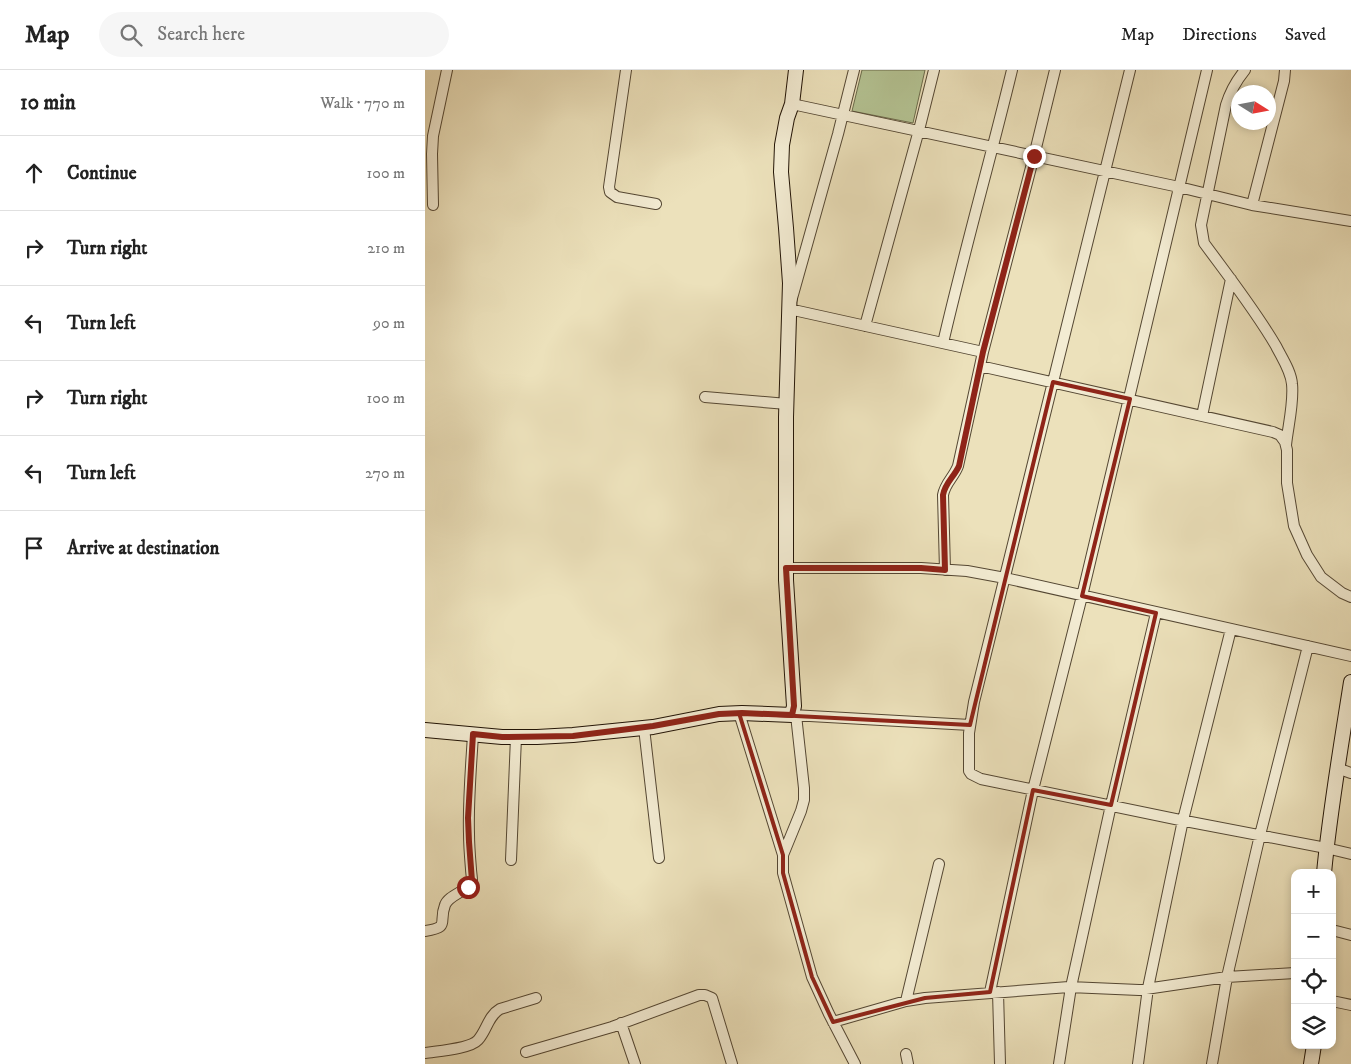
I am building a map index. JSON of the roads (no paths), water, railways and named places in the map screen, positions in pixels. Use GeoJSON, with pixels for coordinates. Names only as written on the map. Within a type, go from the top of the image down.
{"type":"FeatureCollection","features":[{"type":"Feature","properties":{"kind":"street"},"geometry":{"type":"LineString","coordinates":[[433,205],[433,136],[447,70]]}},
{"type":"Feature","properties":{"kind":"street"},"geometry":{"type":"LineString","coordinates":[[626,70],[609,187],[610,192],[617,197],[656,204]]}},
{"type":"Feature","properties":{"kind":"street"},"geometry":{"type":"LineString","coordinates":[[783,855],[804,800],[794,715],[786,568],[789,274],[781,172],[784,136],[792,104],[796,70]]}},
{"type":"Feature","properties":{"kind":"street"},"geometry":{"type":"LineString","coordinates":[[789,309],[854,70]]}},
{"type":"Feature","properties":{"kind":"street"},"geometry":{"type":"LineString","coordinates":[[865,326],[934,70]]}},
{"type":"Feature","properties":{"kind":"street"},"geometry":{"type":"LineString","coordinates":[[943,343],[1012,70]]}},
{"type":"Feature","properties":{"kind":"street"},"geometry":{"type":"LineString","coordinates":[[945,570],[943,495],[946,486],[959,466],[983,352],[1055,70]]}},
{"type":"Feature","properties":{"kind":"street"},"geometry":{"type":"LineString","coordinates":[[1130,70],[974,702],[970,726],[969,771],[981,779],[1351,854]]}},
{"type":"Feature","properties":{"kind":"street"},"geometry":{"type":"LineString","coordinates":[[1000,1064],[994,992],[1033,790],[1083,596],[1207,70]]}},
{"type":"Feature","properties":{"kind":"street"},"geometry":{"type":"LineString","coordinates":[[1245,70],[1234,85],[1226,105],[1201,225],[1202,234],[1204,243],[1263,325],[1285,362],[1293,385],[1285,445],[1287,483],[1294,526],[1307,555],[1321,577],[1342,593],[1351,597]]}},
{"type":"Feature","properties":{"kind":"street"},"geometry":{"type":"LineString","coordinates":[[1252,205],[1284,81],[1285,70]]}},
{"type":"Feature","properties":{"kind":"street"},"geometry":{"type":"LineString","coordinates":[[792,104],[1207,193],[1252,205],[1351,221]]}},
{"type":"Feature","properties":{"kind":"street"},"geometry":{"type":"LineString","coordinates":[[1202,416],[1231,278]]}},
{"type":"Feature","properties":{"kind":"street"},"geometry":{"type":"LineString","coordinates":[[789,309],[983,352]]}},
{"type":"Feature","properties":{"kind":"street"},"geometry":{"type":"LineString","coordinates":[[980,366],[1273,432],[1280,435],[1285,445]]}},
{"type":"Feature","properties":{"kind":"street"},"geometry":{"type":"LineString","coordinates":[[705,397],[787,404]]}},
{"type":"Feature","properties":{"kind":"street"},"geometry":{"type":"LineString","coordinates":[[786,568],[921,568],[967,571],[1351,656]]}},
{"type":"Feature","properties":{"kind":"street"},"geometry":{"type":"LineString","coordinates":[[1059,1064],[1071,988],[1156,613]]}},
{"type":"Feature","properties":{"kind":"street"},"geometry":{"type":"LineString","coordinates":[[1138,1064],[1148,988],[1183,820],[1231,629]]}},
{"type":"Feature","properties":{"kind":"street"},"geometry":{"type":"LineString","coordinates":[[1212,1064],[1227,977],[1307,646]]}},
{"type":"Feature","properties":{"kind":"street"},"geometry":{"type":"LineString","coordinates":[[1324,869],[1337,768],[1350,698],[1351,682]]}},
{"type":"Feature","properties":{"kind":"street"},"geometry":{"type":"LineString","coordinates":[[425,730],[516,737],[573,736],[644,728],[719,714],[739,713],[970,726]]}},
{"type":"Feature","properties":{"kind":"street"},"geometry":{"type":"LineString","coordinates":[[739,713],[783,855],[783,873],[812,977],[855,1064]]}},
{"type":"Feature","properties":{"kind":"street"},"geometry":{"type":"LineString","coordinates":[[644,728],[659,858]]}},
{"type":"Feature","properties":{"kind":"street"},"geometry":{"type":"LineString","coordinates":[[425,931],[441,926],[447,902],[468,887],[472,881],[468,818],[473,734]]}},
{"type":"Feature","properties":{"kind":"street"},"geometry":{"type":"LineString","coordinates":[[511,860],[516,737]]}},
{"type":"Feature","properties":{"kind":"street"},"geometry":{"type":"LineString","coordinates":[[1337,768],[1351,772]]}},
{"type":"Feature","properties":{"kind":"street"},"geometry":{"type":"LineString","coordinates":[[907,1001],[939,864]]}},
{"type":"Feature","properties":{"kind":"street"},"geometry":{"type":"LineString","coordinates":[[1336,931],[1351,935]]}},
{"type":"Feature","properties":{"kind":"street"},"geometry":{"type":"LineString","coordinates":[[833,1022],[907,1001],[925,998],[1071,988],[1139,990],[1227,977],[1291,973]]}},
{"type":"Feature","properties":{"kind":"street"},"geometry":{"type":"LineString","coordinates":[[526,1052],[621,1023],[699,995],[709,996],[713,1001],[732,1064]]}},
{"type":"Feature","properties":{"kind":"street"},"geometry":{"type":"LineString","coordinates":[[425,1053],[474,1043],[479,1040],[493,1015],[500,1009],[536,998]]}},
{"type":"Feature","properties":{"kind":"street"},"geometry":{"type":"LineString","coordinates":[[1336,1002],[1351,1005]]}},
{"type":"Feature","properties":{"kind":"street"},"geometry":{"type":"LineString","coordinates":[[621,1023],[635,1064]]}},
{"type":"Feature","properties":{"kind":"street"},"geometry":{"type":"LineString","coordinates":[[1311,1064],[1313,1049]]}}]}
